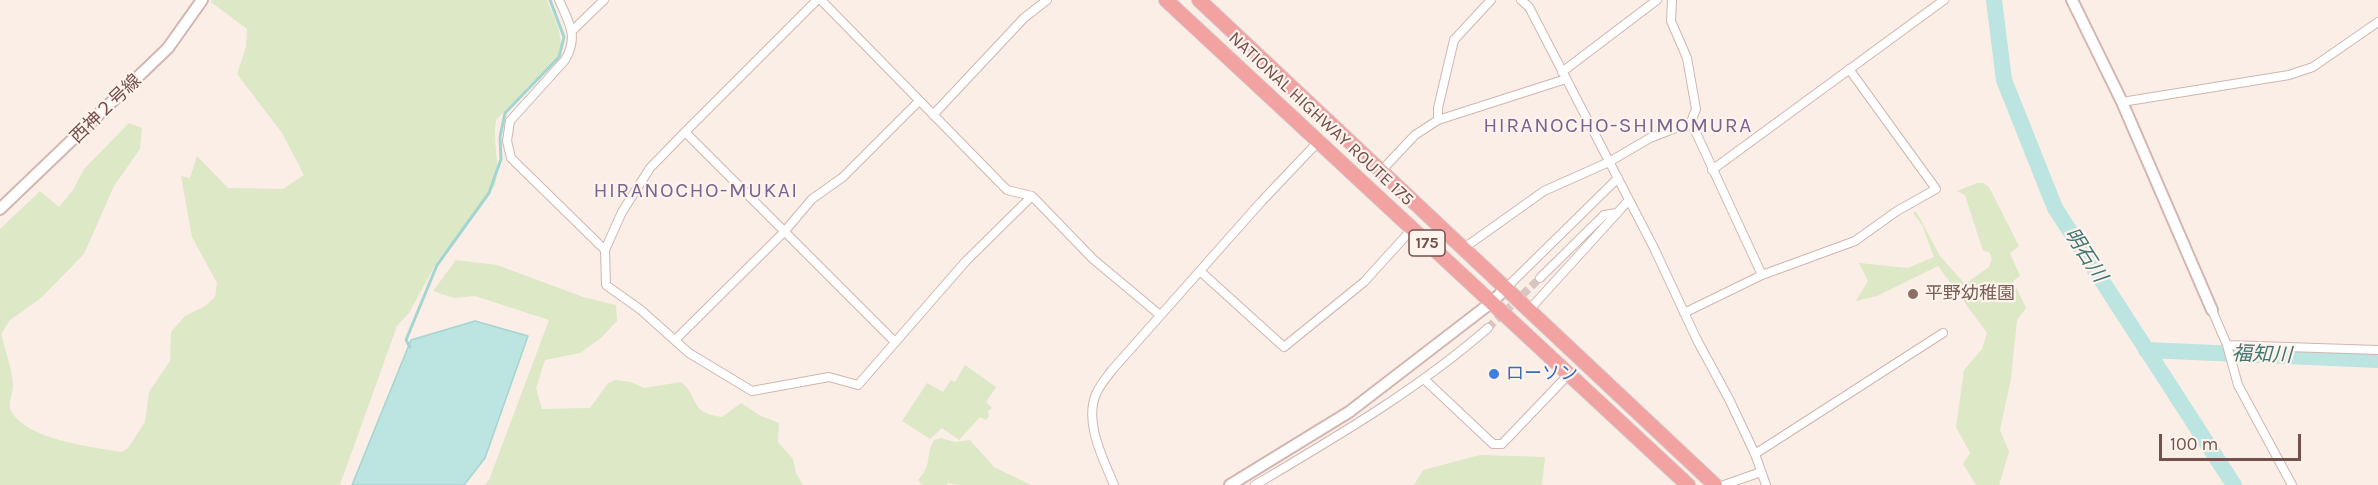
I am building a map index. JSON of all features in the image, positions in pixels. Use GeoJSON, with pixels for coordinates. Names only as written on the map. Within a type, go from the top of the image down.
{"type":"FeatureCollection","features":[{"type":"Feature","properties":{"kind":"highway","name":"NATIONAL HIGHWAY ROUTE 175"},"geometry":{"type":"LineString","coordinates":[[1166,0],[1688,485]]}},
{"type":"Feature","properties":{"kind":"highway","name":"NATIONAL HIGHWAY ROUTE 175"},"geometry":{"type":"LineString","coordinates":[[1199,0],[1715,485]]}},
{"type":"Feature","properties":{"kind":"street","name":"西神２号線"},"geometry":{"type":"LineString","coordinates":[[0,209],[168,48],[202,0]]}},
{"type":"Feature","properties":{"kind":"street"},"geometry":{"type":"LineString","coordinates":[[559,0],[573,30],[571,50],[565,60],[510,121],[507,141],[511,158],[605,250]]}},
{"type":"Feature","properties":{"kind":"street"},"geometry":{"type":"LineString","coordinates":[[573,30],[603,0]]}},
{"type":"Feature","properties":{"kind":"street"},"geometry":{"type":"LineString","coordinates":[[817,0],[650,168],[622,212],[605,250],[606,285],[641,310],[689,353],[752,391],[829,377],[858,385],[966,261],[1032,196]]}},
{"type":"Feature","properties":{"kind":"street"},"geometry":{"type":"LineString","coordinates":[[821,0],[1007,190],[1032,196],[1093,259],[1160,315]]}},
{"type":"Feature","properties":{"kind":"street"},"geometry":{"type":"LineString","coordinates":[[933,115],[1024,18],[1047,0]]}},
{"type":"Feature","properties":{"kind":"street"},"geometry":{"type":"LineString","coordinates":[[1438,120],[1438,108],[1454,40],[1491,0]]}},
{"type":"Feature","properties":{"kind":"street"},"geometry":{"type":"LineString","coordinates":[[1521,0],[1529,7],[1618,178],[1729,399],[1755,454],[1766,485]]}},
{"type":"Feature","properties":{"kind":"street"},"geometry":{"type":"LineString","coordinates":[[1382,171],[1415,135],[1438,120],[1564,75],[1657,0]]}},
{"type":"Feature","properties":{"kind":"street"},"geometry":{"type":"LineString","coordinates":[[1464,248],[1544,191],[1609,162],[1650,138],[1691,122],[1696,110],[1687,58],[1671,21],[1672,0]]}},
{"type":"Feature","properties":{"kind":"street"},"geometry":{"type":"LineString","coordinates":[[2072,0],[2122,102],[2212,310],[2227,345],[2238,385],[2292,485]]}},
{"type":"Feature","properties":{"kind":"street"},"geometry":{"type":"LineString","coordinates":[[1712,170],[1943,1]]}},
{"type":"Feature","properties":{"kind":"street"},"geometry":{"type":"LineString","coordinates":[[2122,102],[2297,72],[2313,67],[2378,22]]}},
{"type":"Feature","properties":{"kind":"street"},"geometry":{"type":"LineString","coordinates":[[1684,313],[1762,275],[1855,241],[1897,211],[1936,189],[1849,69]]}},
{"type":"Feature","properties":{"kind":"street"},"geometry":{"type":"LineString","coordinates":[[675,340],[784,232],[812,199],[843,177],[919,101]]}},
{"type":"Feature","properties":{"kind":"street"},"geometry":{"type":"LineString","coordinates":[[1691,122],[1762,275]]}},
{"type":"Feature","properties":{"kind":"street"},"geometry":{"type":"LineString","coordinates":[[685,132],[894,342]]}},
{"type":"Feature","properties":{"kind":"street"},"geometry":{"type":"LineString","coordinates":[[1114,485],[1098,446],[1093,418],[1096,395],[1112,370],[1160,315],[1318,142]]}},
{"type":"Feature","properties":{"kind":"street"},"geometry":{"type":"LineString","coordinates":[[1230,485],[1349,412],[1492,302],[1618,178]]}},
{"type":"Feature","properties":{"kind":"street"},"geometry":{"type":"LineString","coordinates":[[1529,310],[1629,200]]}},
{"type":"Feature","properties":{"kind":"street"},"geometry":{"type":"LineString","coordinates":[[1540,278],[1604,215],[1617,213]]}},
{"type":"Feature","properties":{"kind":"street"},"geometry":{"type":"LineString","coordinates":[[1200,271],[1284,347],[1364,282],[1412,229]]}},
{"type":"Feature","properties":{"kind":"street"},"geometry":{"type":"LineString","coordinates":[[1255,485],[1359,423],[1424,379],[1488,328]]}},
{"type":"Feature","properties":{"kind":"street"},"geometry":{"type":"LineString","coordinates":[[1755,454],[1943,333]]}},
{"type":"Feature","properties":{"kind":"street"},"geometry":{"type":"LineString","coordinates":[[2227,345],[2378,350]]}},
{"type":"Feature","properties":{"kind":"street"},"geometry":{"type":"LineString","coordinates":[[1424,379],[1493,444],[1502,444],[1569,374]]}},
{"type":"Feature","properties":{"kind":"street"},"geometry":{"type":"LineString","coordinates":[[1349,412],[1359,423]]}},
{"type":"Feature","properties":{"kind":"street"},"geometry":{"type":"LineString","coordinates":[[1724,485],[1761,472]]}},
{"type":"Feature","properties":{"kind":"green space"},"geometry":{"type":"Polygon","coordinates":[[[212,0],[547,0],[559,30],[562,52],[496,120],[497,177],[495,185],[438,260],[409,313],[397,326],[340,485],[0,485],[0,229],[40,191],[59,207],[73,190],[84,169],[129,123],[142,128],[140,149],[114,186],[84,254],[41,298],[10,320],[1,334],[12,378],[10,408],[19,421],[31,429],[61,440],[122,452],[128,448],[145,422],[149,392],[170,361],[171,332],[185,316],[205,306],[215,297],[217,283],[192,237],[181,176],[190,178],[197,156],[228,188],[283,189],[304,175],[282,133],[237,74],[246,47],[247,29],[211,2],[212,0]]]}},
{"type":"Feature","properties":{"kind":"green space"},"geometry":{"type":"Polygon","coordinates":[[[1983,183],[1989,187],[2019,246],[2010,253],[2020,276],[2013,281],[2026,308],[2017,320],[2011,378],[2000,430],[2009,452],[1999,485],[1976,485],[1963,464],[1970,453],[1956,427],[1964,370],[1982,349],[1987,333],[1938,266],[1877,296],[1856,301],[1868,281],[1859,263],[1908,268],[1934,257],[1922,225],[1913,213],[1916,211],[1940,256],[1965,284],[1989,267],[1992,259],[1989,252],[1983,251],[1965,195],[1957,191],[1983,183]]]}},
{"type":"Feature","properties":{"kind":"green space"},"geometry":{"type":"Polygon","coordinates":[[[456,260],[497,265],[583,297],[616,305],[617,321],[601,338],[580,353],[545,360],[536,388],[542,409],[590,408],[608,383],[616,380],[631,382],[644,388],[681,382],[699,408],[711,415],[722,417],[741,403],[759,415],[779,423],[778,442],[793,459],[796,473],[803,485],[485,485],[489,480],[549,320],[475,296],[454,298],[433,291],[456,260]]]}},
{"type":"Feature","properties":{"kind":"green space"},"geometry":{"type":"Polygon","coordinates":[[[965,365],[996,387],[986,402],[992,408],[988,411],[989,416],[986,420],[980,417],[959,440],[942,428],[930,439],[902,421],[927,383],[943,392],[951,380],[955,382],[965,365]]]}},
{"type":"Feature","properties":{"kind":"green space"},"geometry":{"type":"Polygon","coordinates":[[[941,438],[955,442],[970,440],[994,467],[1031,485],[948,483],[947,485],[922,485],[918,480],[926,469],[931,445],[934,440],[941,438]]]}},
{"type":"Feature","properties":{"kind":"green space"},"geometry":{"type":"Polygon","coordinates":[[[1480,455],[1545,457],[1542,485],[1414,485],[1423,470],[1480,455]]]}},
{"type":"Feature","properties":{"kind":"water"},"geometry":{"type":"Polygon","coordinates":[[[475,321],[528,336],[485,458],[464,485],[352,485],[411,340],[475,321]]]}},
{"type":"Feature","properties":{"kind":"waterway"},"geometry":{"type":"LineString","coordinates":[[410,347],[406,340],[437,265],[489,193],[501,159],[500,137],[505,113],[559,57],[564,37],[550,0]]}},
{"type":"Feature","properties":{"kind":"waterway","name":"明石川"},"geometry":{"type":"LineString","coordinates":[[1994,0],[2004,80],[2055,208],[2234,485]]}},
{"type":"Feature","properties":{"kind":"waterway","name":"福知川"},"geometry":{"type":"LineString","coordinates":[[2146,350],[2378,360]]}},
{"type":"Feature","properties":{"kind":"tunnel"},"geometry":{"type":"LineString","coordinates":[[1488,328],[1540,278]]}},
{"type":"Feature","properties":{"kind":"place","name":"平野幼稚園"},"geometry":{"type":"Point","coordinates":[1913,294]}},
{"type":"Feature","properties":{"kind":"place","name":"ローソン"},"geometry":{"type":"Point","coordinates":[1494,374]}},
{"type":"Feature","properties":{"kind":"district","name":"HIRANOCHO-SHIMOMURA"},"geometry":{"type":"Point","coordinates":[1618,126]}},
{"type":"Feature","properties":{"kind":"district","name":"HIRANOCHO-MUKAI"},"geometry":{"type":"Point","coordinates":[696,191]}}]}
